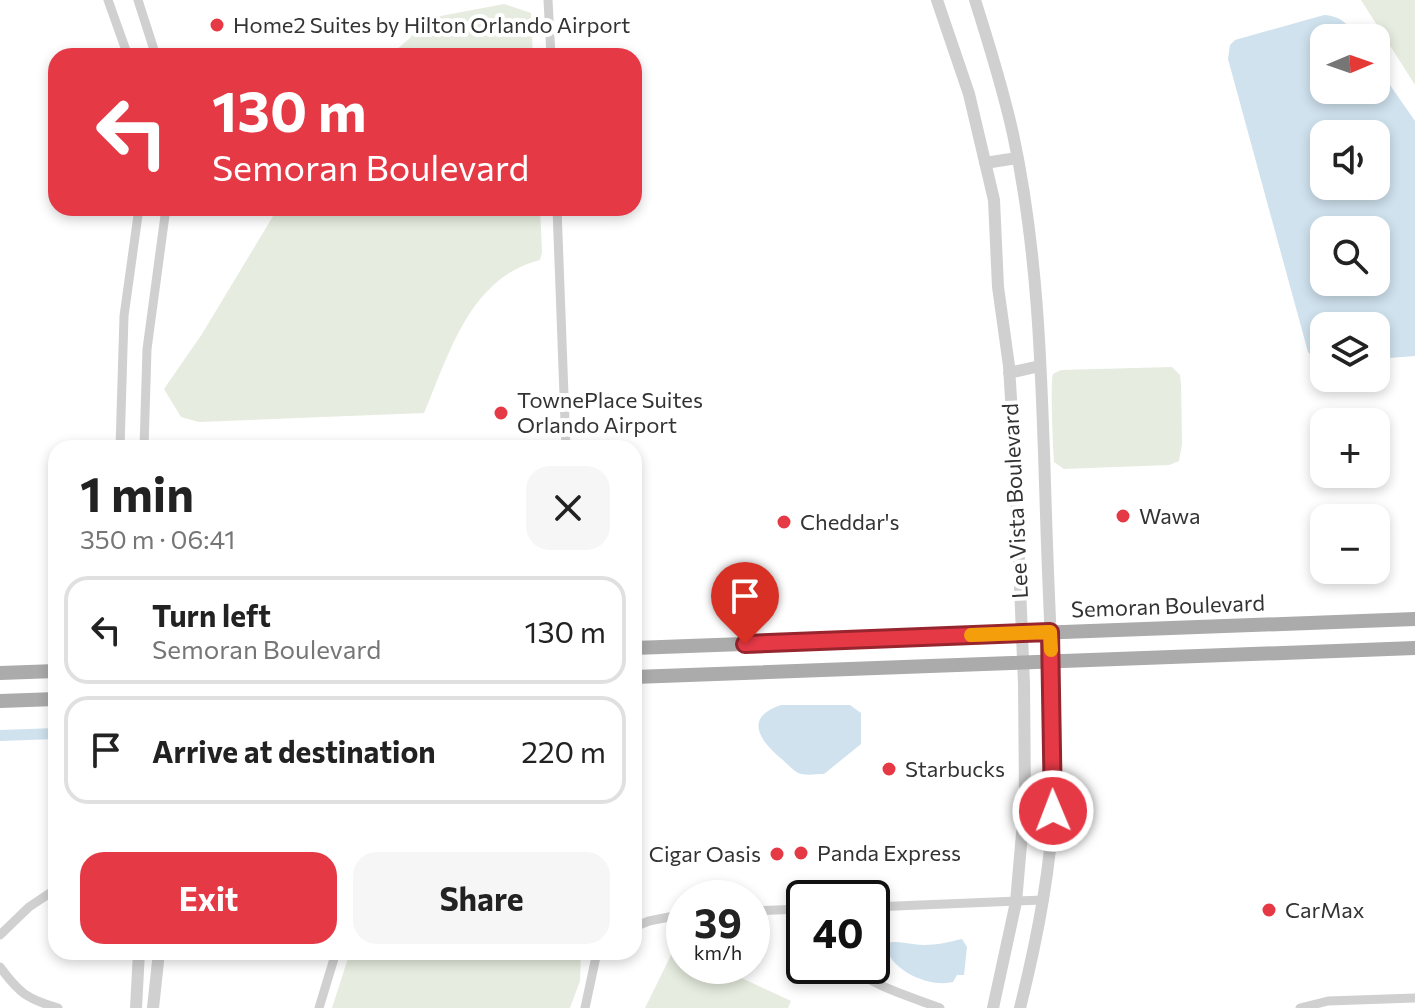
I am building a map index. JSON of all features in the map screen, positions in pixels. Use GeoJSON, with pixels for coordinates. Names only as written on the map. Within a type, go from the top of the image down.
{"type":"FeatureCollection","features":[{"type":"Feature","properties":{"kind":"main road","name":"Semoran Boulevard"},"geometry":{"type":"LineString","coordinates":[[642,648],[1415,619]]}},
{"type":"Feature","properties":{"kind":"main road"},"geometry":{"type":"LineString","coordinates":[[642,677],[1415,648]]}},
{"type":"Feature","properties":{"kind":"main road"},"geometry":{"type":"LineString","coordinates":[[0,673],[48,671]]}},
{"type":"Feature","properties":{"kind":"main road"},"geometry":{"type":"LineString","coordinates":[[0,701],[48,699]]}},
{"type":"Feature","properties":{"kind":"street"},"geometry":{"type":"LineString","coordinates":[[108,0],[125,48]]}},
{"type":"Feature","properties":{"kind":"street"},"geometry":{"type":"LineString","coordinates":[[138,0],[153,48]]}},
{"type":"Feature","properties":{"kind":"street"},"geometry":{"type":"LineString","coordinates":[[548,0],[551,48]]}},
{"type":"Feature","properties":{"kind":"street","name":"Lee Vista Boulevard"},"geometry":{"type":"LineString","coordinates":[[937,0],[969,94],[994,200],[998,287],[1009,373],[1023,662],[1025,799],[1016,902],[995,1005]]}},
{"type":"Feature","properties":{"kind":"street","name":"Lee Vista Boulevard"},"geometry":{"type":"LineString","coordinates":[[975,0],[996,67],[1017,158],[1035,287],[1040,366],[1052,661],[1053,811],[1043,900],[1020,1008]]}},
{"type":"Feature","properties":{"kind":"street"},"geometry":{"type":"LineString","coordinates":[[985,163],[1017,158]]}},
{"type":"Feature","properties":{"kind":"street"},"geometry":{"type":"LineString","coordinates":[[120,440],[124,316],[138,216]]}},
{"type":"Feature","properties":{"kind":"street"},"geometry":{"type":"LineString","coordinates":[[144,440],[147,349],[165,216]]}},
{"type":"Feature","properties":{"kind":"street"},"geometry":{"type":"LineString","coordinates":[[557,216],[566,440]]}},
{"type":"Feature","properties":{"kind":"street"},"geometry":{"type":"LineString","coordinates":[[1009,373],[1040,366]]}},
{"type":"Feature","properties":{"kind":"street"},"geometry":{"type":"LineString","coordinates":[[0,935],[29,907],[48,894]]}},
{"type":"Feature","properties":{"kind":"street"},"geometry":{"type":"LineString","coordinates":[[890,906],[1043,900]]}},
{"type":"Feature","properties":{"kind":"street"},"geometry":{"type":"LineString","coordinates":[[642,924],[666,918]]}},
{"type":"Feature","properties":{"kind":"street"},"geometry":{"type":"LineString","coordinates":[[136,1008],[139,960]]}},
{"type":"Feature","properties":{"kind":"street"},"geometry":{"type":"LineString","coordinates":[[153,1008],[158,960]]}},
{"type":"Feature","properties":{"kind":"street"},"geometry":{"type":"LineString","coordinates":[[319,1008],[334,960]]}},
{"type":"Feature","properties":{"kind":"street"},"geometry":{"type":"LineString","coordinates":[[585,1008],[595,960]]}},
{"type":"Feature","properties":{"kind":"street"},"geometry":{"type":"LineString","coordinates":[[0,967],[17,990],[32,1000],[58,1008]]}},
{"type":"Feature","properties":{"kind":"street"},"geometry":{"type":"LineString","coordinates":[[882,984],[940,1008]]}},
{"type":"Feature","properties":{"kind":"street"},"geometry":{"type":"LineString","coordinates":[[1300,1008],[1328,1001],[1415,998]]}},
{"type":"Feature","properties":{"kind":"shaded area"},"geometry":{"type":"Polygon","coordinates":[[[1361,0],[1415,0],[1415,85],[1390,46],[1390,24],[1376,24],[1361,0]]]}},
{"type":"Feature","properties":{"kind":"shaded area"},"geometry":{"type":"Polygon","coordinates":[[[504,4],[531,13],[533,48],[398,48],[425,19],[504,4]]]}},
{"type":"Feature","properties":{"kind":"shaded area"},"geometry":{"type":"Polygon","coordinates":[[[273,216],[540,216],[540,260],[516,269],[479,300],[453,343],[424,413],[199,422],[181,417],[164,389],[202,334],[273,216]]]}},
{"type":"Feature","properties":{"kind":"shaded area"},"geometry":{"type":"Polygon","coordinates":[[[1172,367],[1180,375],[1181,384],[1182,444],[1179,461],[1169,465],[1064,469],[1054,462],[1053,374],[1061,370],[1172,367]]]}},
{"type":"Feature","properties":{"kind":"shaded area"},"geometry":{"type":"Polygon","coordinates":[[[347,960],[581,960],[580,981],[570,1008],[332,1008],[347,960]]]}},
{"type":"Feature","properties":{"kind":"shaded area"},"geometry":{"type":"Polygon","coordinates":[[[666,965],[666,984],[755,984],[791,1001],[788,1008],[645,1008],[666,965]]]}},
{"type":"Feature","properties":{"kind":"water"},"geometry":{"type":"Polygon","coordinates":[[[1324,15],[1340,19],[1346,24],[1310,24],[1310,104],[1390,104],[1390,85],[1415,121],[1415,356],[1390,358],[1390,312],[1310,312],[1310,354],[1308,352],[1228,59],[1230,45],[1235,40],[1324,15]]]}},
{"type":"Feature","properties":{"kind":"water"},"geometry":{"type":"Polygon","coordinates":[[[781,705],[850,705],[861,713],[861,744],[824,774],[798,773],[768,746],[759,731],[762,717],[781,705]]]}},
{"type":"Feature","properties":{"kind":"water"},"geometry":{"type":"Polygon","coordinates":[[[48,728],[48,739],[0,741],[0,730],[48,728]]]}},
{"type":"Feature","properties":{"kind":"water"},"geometry":{"type":"Polygon","coordinates":[[[962,939],[967,947],[964,975],[957,975],[953,982],[933,982],[911,975],[890,956],[890,942],[943,943],[962,939]]]}},
{"type":"Feature","properties":{"kind":"slow traffic"},"geometry":{"type":"LineString","coordinates":[[971,635],[1050,632],[1051,650]]}},
{"type":"Feature","properties":{"kind":"place","name":"Home2 Suites by Hilton Orlando Airport"},"geometry":{"type":"Point","coordinates":[217,25]}},
{"type":"Feature","properties":{"kind":"place","name":"TownePlace Suites Orlando Airport"},"geometry":{"type":"Point","coordinates":[501,413]}},
{"type":"Feature","properties":{"kind":"place","name":"Wawa"},"geometry":{"type":"Point","coordinates":[1123,516]}},
{"type":"Feature","properties":{"kind":"place","name":"Cheddar's"},"geometry":{"type":"Point","coordinates":[784,522]}},
{"type":"Feature","properties":{"kind":"place","name":"Starbucks"},"geometry":{"type":"Point","coordinates":[889,769]}},
{"type":"Feature","properties":{"kind":"place","name":"Panda Express"},"geometry":{"type":"Point","coordinates":[801,853]}},
{"type":"Feature","properties":{"kind":"place","name":"Cigar Oasis"},"geometry":{"type":"Point","coordinates":[777,854]}},
{"type":"Feature","properties":{"kind":"place","name":"CarMax"},"geometry":{"type":"Point","coordinates":[1269,910]}},
{"type":"Feature","properties":{"kind":"route"},"geometry":{"type":"LineString","coordinates":[[745,644],[1050,632],[1053,811]]}}]}
